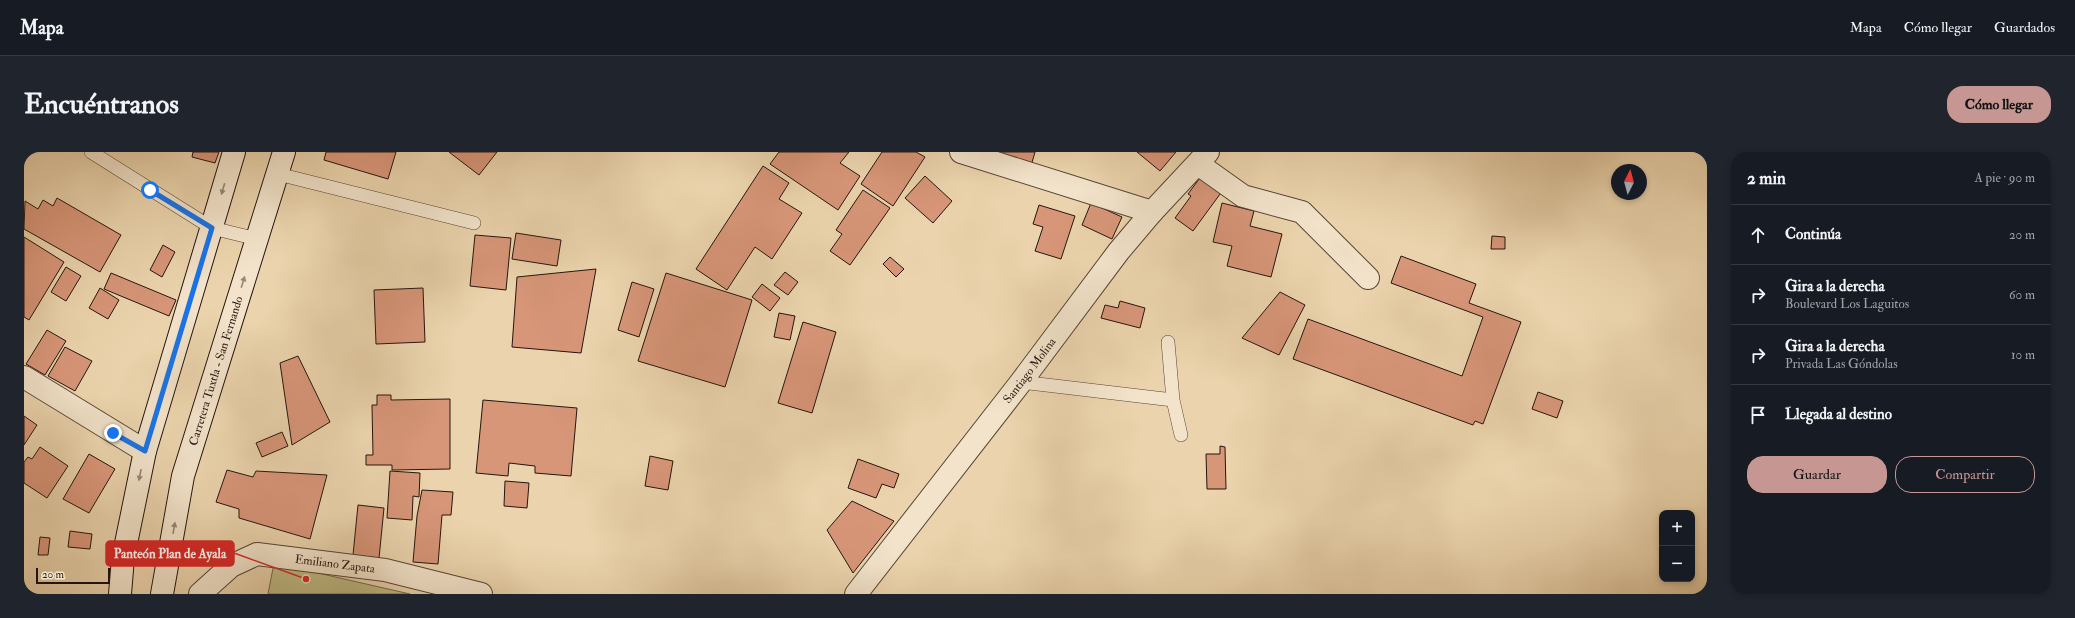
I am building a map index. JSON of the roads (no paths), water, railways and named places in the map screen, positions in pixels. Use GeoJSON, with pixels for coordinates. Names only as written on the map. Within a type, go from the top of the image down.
{"type":"FeatureCollection","features":[{"type":"Feature","properties":{"kind":"street"},"geometry":{"type":"LineString","coordinates":[[120,594],[124,558],[145,451],[234,152]]}},
{"type":"Feature","properties":{"kind":"street","name":"Carretera Tuxtla - San Fernando"},"geometry":{"type":"LineString","coordinates":[[162,594],[183,476],[284,152]]}},
{"type":"Feature","properties":{"kind":"street"},"geometry":{"type":"LineString","coordinates":[[961,152],[1152,212]]}},
{"type":"Feature","properties":{"kind":"street"},"geometry":{"type":"LineString","coordinates":[[1203,158],[1243,196],[1302,212],[1368,278]]}},
{"type":"Feature","properties":{"kind":"street","name":"Santiago Molina"},"geometry":{"type":"LineString","coordinates":[[856,594],[1021,382],[1119,251],[1152,212],[1203,158]]}},
{"type":"Feature","properties":{"kind":"street"},"geometry":{"type":"LineString","coordinates":[[24,377],[145,451]]}},
{"type":"Feature","properties":{"kind":"street","name":"Emiliano Zapata"},"geometry":{"type":"LineString","coordinates":[[200,594],[231,566],[257,554],[385,570],[482,594]]}},
{"type":"Feature","properties":{"kind":"lane"},"geometry":{"type":"LineString","coordinates":[[91,152],[212,228],[257,239]]}},
{"type":"Feature","properties":{"kind":"lane"},"geometry":{"type":"LineString","coordinates":[[278,174],[474,223]]}},
{"type":"Feature","properties":{"kind":"lane"},"geometry":{"type":"LineString","coordinates":[[1168,342],[1173,400],[1181,435]]}},
{"type":"Feature","properties":{"kind":"lane"},"geometry":{"type":"LineString","coordinates":[[1021,382],[1173,400]]}},
{"type":"Feature","properties":{"kind":"place","name":"Panteón Plan de Ayala"},"geometry":{"type":"Point","coordinates":[306,579]}}]}
